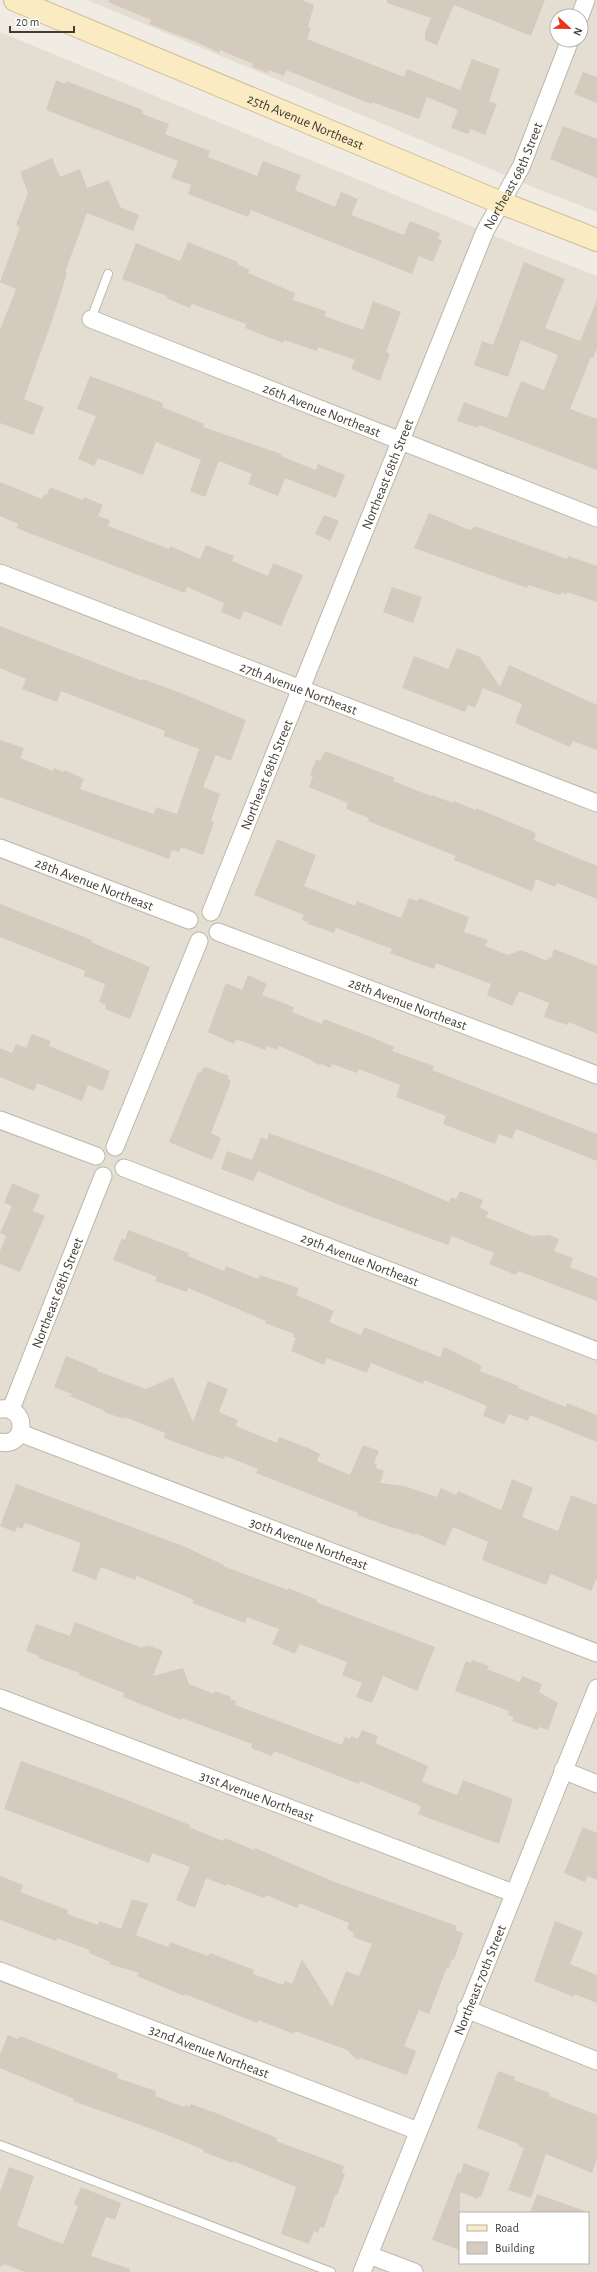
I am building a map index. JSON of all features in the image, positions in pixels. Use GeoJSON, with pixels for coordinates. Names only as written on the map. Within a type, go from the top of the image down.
{"type":"FeatureCollection","features":[{"type":"Feature","properties":{"kind":"main road","name":"25th Avenue Northeast"},"geometry":{"type":"LineString","coordinates":[[15,0],[500,202],[597,240]]}},
{"type":"Feature","properties":{"kind":"street","name":"Northeast 68th Street"},"geometry":{"type":"LineString","coordinates":[[211,912],[485,230],[520,167],[567,48]]}},
{"type":"Feature","properties":{"kind":"street","name":"26th Avenue Northeast"},"geometry":{"type":"LineString","coordinates":[[91,319],[597,518]]}},
{"type":"Feature","properties":{"kind":"street","name":"27th Avenue Northeast"},"geometry":{"type":"LineString","coordinates":[[0,573],[597,803]]}},
{"type":"Feature","properties":{"kind":"street","name":"28th Avenue Northeast"},"geometry":{"type":"LineString","coordinates":[[0,848],[189,920]]}},
{"type":"Feature","properties":{"kind":"street"},"geometry":{"type":"LineString","coordinates":[[197,912],[211,912],[218,919],[218,932],[213,939],[208,942],[199,941],[189,933],[189,920],[197,912]]}},
{"type":"Feature","properties":{"kind":"street","name":"28th Avenue Northeast"},"geometry":{"type":"LineString","coordinates":[[218,932],[597,1075]]}},
{"type":"Feature","properties":{"kind":"street"},"geometry":{"type":"LineString","coordinates":[[115,1147],[199,941]]}},
{"type":"Feature","properties":{"kind":"street"},"geometry":{"type":"LineString","coordinates":[[0,1120],[96,1156]]}},
{"type":"Feature","properties":{"kind":"street"},"geometry":{"type":"LineString","coordinates":[[115,1147],[124,1156],[124,1168],[114,1177],[103,1176],[96,1168],[96,1156],[104,1148],[115,1147]]}},
{"type":"Feature","properties":{"kind":"street","name":"29th Avenue Northeast"},"geometry":{"type":"LineString","coordinates":[[124,1168],[597,1351]]}},
{"type":"Feature","properties":{"kind":"street","name":"Northeast 68th Street"},"geometry":{"type":"LineString","coordinates":[[6,1409],[103,1176]]}},
{"type":"Feature","properties":{"kind":"street"},"geometry":{"type":"LineString","coordinates":[[0,1442],[10,1442],[15,1440],[20,1433],[20,1418],[6,1409]]}},
{"type":"Feature","properties":{"kind":"street","name":"30th Avenue Northeast"},"geometry":{"type":"LineString","coordinates":[[20,1433],[597,1653]]}},
{"type":"Feature","properties":{"kind":"street","name":"Northeast 70th Street"},"geometry":{"type":"LineString","coordinates":[[362,2272],[466,2009],[597,1688]]}},
{"type":"Feature","properties":{"kind":"street","name":"31st Avenue Northeast"},"geometry":{"type":"LineString","coordinates":[[0,1698],[513,1893]]}},
{"type":"Feature","properties":{"kind":"street"},"geometry":{"type":"LineString","coordinates":[[563,1770],[597,1784]]}},
{"type":"Feature","properties":{"kind":"street","name":"32nd Avenue Northeast"},"geometry":{"type":"LineString","coordinates":[[0,1971],[418,2131]]}},
{"type":"Feature","properties":{"kind":"street"},"geometry":{"type":"LineString","coordinates":[[466,2009],[597,2061]]}},
{"type":"Feature","properties":{"kind":"street"},"geometry":{"type":"LineString","coordinates":[[369,2255],[414,2272]]}},
{"type":"Feature","properties":{"kind":"lane"},"geometry":{"type":"LineString","coordinates":[[91,319],[108,274]]}},
{"type":"Feature","properties":{"kind":"lane"},"geometry":{"type":"LineString","coordinates":[[0,2145],[330,2272]]}},
{"type":"Feature","properties":{"kind":"shaded area"},"geometry":{"type":"Polygon","coordinates":[[[87,0],[597,0],[597,212],[545,192],[87,0]]]}},
{"type":"Feature","properties":{"kind":"shaded area"},"geometry":{"type":"Polygon","coordinates":[[[0,32],[514,244],[597,276],[597,2272],[0,2272],[0,32]]]}},
{"type":"Feature","properties":{"kind":"building"},"geometry":{"type":"Polygon","coordinates":[[[109,0],[302,0],[314,5],[308,27],[311,28],[307,39],[404,77],[407,69],[460,90],[472,59],[500,69],[489,101],[497,104],[485,135],[471,129],[468,134],[451,128],[458,110],[427,97],[419,119],[372,102],[371,104],[286,70],[284,76],[269,70],[268,73],[252,67],[253,64],[220,50],[219,53],[196,42],[149,24],[151,20],[108,2],[109,0]]]}},
{"type":"Feature","properties":{"kind":"building"},"geometry":{"type":"Polygon","coordinates":[[[387,0],[545,0],[531,36],[454,5],[437,45],[425,40],[425,33],[431,18],[387,3],[387,0]]]}},
{"type":"Feature","properties":{"kind":"building"},"geometry":{"type":"Polygon","coordinates":[[[583,72],[597,77],[597,103],[574,94],[583,72]]]}},
{"type":"Feature","properties":{"kind":"building"},"geometry":{"type":"Polygon","coordinates":[[[56,80],[65,84],[66,81],[143,110],[142,114],[169,124],[165,134],[210,151],[208,157],[257,176],[263,161],[301,175],[295,190],[335,207],[341,192],[358,199],[351,215],[404,235],[410,221],[440,233],[438,239],[442,240],[433,262],[419,256],[412,274],[251,210],[248,217],[188,194],[191,185],[171,178],[178,161],[46,110],[56,80]]]}},
{"type":"Feature","properties":{"kind":"building"},"geometry":{"type":"Polygon","coordinates":[[[563,126],[597,139],[597,178],[550,159],[563,126]]]}},
{"type":"Feature","properties":{"kind":"building"},"geometry":{"type":"Polygon","coordinates":[[[52,158],[60,177],[80,169],[87,188],[109,180],[120,207],[139,215],[133,231],[87,213],[65,272],[67,273],[53,318],[24,399],[44,407],[33,435],[0,423],[0,330],[16,289],[0,282],[20,227],[16,225],[28,193],[20,172],[52,158]]]}},
{"type":"Feature","properties":{"kind":"building"},"geometry":{"type":"Polygon","coordinates":[[[188,242],[238,262],[237,264],[250,270],[248,273],[295,293],[293,300],[326,311],[324,316],[363,330],[373,301],[401,312],[386,352],[390,354],[380,381],[351,369],[355,360],[318,347],[317,351],[284,340],[283,343],[245,328],[246,324],[192,304],[190,308],[166,298],[167,296],[122,279],[136,243],[180,261],[188,242]]]}},
{"type":"Feature","properties":{"kind":"building"},"geometry":{"type":"Polygon","coordinates":[[[524,262],[565,279],[545,328],[580,341],[597,300],[597,349],[593,358],[591,357],[570,409],[597,419],[597,470],[479,425],[478,428],[457,421],[464,402],[507,418],[521,381],[544,390],[558,355],[521,340],[508,377],[474,365],[482,341],[493,345],[524,262]]]}},
{"type":"Feature","properties":{"kind":"building"},"geometry":{"type":"Polygon","coordinates":[[[90,376],[163,403],[162,407],[204,424],[203,427],[281,454],[281,456],[316,470],[318,464],[345,475],[336,498],[285,478],[278,496],[248,484],[252,474],[219,461],[205,497],[190,491],[201,460],[156,442],[143,475],[98,458],[94,466],[78,459],[96,416],[77,409],[90,376]]]}},
{"type":"Feature","properties":{"kind":"building"},"geometry":{"type":"Polygon","coordinates":[[[0,482],[42,499],[44,494],[47,495],[50,487],[83,500],[84,497],[103,505],[98,516],[110,520],[108,526],[169,549],[170,546],[200,559],[206,545],[234,556],[232,561],[268,576],[273,563],[303,575],[281,626],[244,611],[240,620],[221,612],[224,603],[187,587],[185,593],[16,528],[18,524],[0,516],[0,482]]]}},
{"type":"Feature","properties":{"kind":"building"},"geometry":{"type":"Polygon","coordinates":[[[429,513],[467,529],[472,530],[474,526],[567,559],[568,556],[597,566],[597,602],[567,592],[567,594],[561,593],[560,595],[528,585],[527,588],[414,548],[429,513]]]}},
{"type":"Feature","properties":{"kind":"building"},"geometry":{"type":"Polygon","coordinates":[[[324,515],[339,521],[330,541],[315,534],[324,515]]]}},
{"type":"Feature","properties":{"kind":"building"},"geometry":{"type":"Polygon","coordinates":[[[392,587],[422,597],[413,623],[383,612],[392,587]]]}},
{"type":"Feature","properties":{"kind":"building"},"geometry":{"type":"Polygon","coordinates":[[[0,626],[143,681],[143,679],[181,693],[246,720],[231,761],[216,755],[203,787],[220,794],[211,820],[214,822],[203,855],[181,847],[179,852],[172,850],[169,859],[0,797],[0,740],[24,748],[20,758],[53,771],[54,768],[64,772],[65,770],[84,779],[80,789],[154,814],[156,807],[177,814],[199,749],[164,736],[165,731],[61,691],[57,702],[22,689],[26,679],[0,668],[0,626]]]}},
{"type":"Feature","properties":{"kind":"building"},"geometry":{"type":"Polygon","coordinates":[[[457,648],[480,657],[500,687],[509,665],[597,705],[597,750],[573,741],[570,747],[515,723],[522,704],[483,688],[475,708],[468,705],[465,712],[402,688],[414,656],[448,669],[457,648]]]}},
{"type":"Feature","properties":{"kind":"building"},"geometry":{"type":"Polygon","coordinates":[[[325,751],[395,778],[393,781],[431,796],[432,795],[453,803],[454,801],[475,810],[476,808],[532,831],[536,834],[534,840],[597,866],[597,899],[557,883],[555,887],[536,879],[532,891],[454,860],[456,856],[368,821],[369,818],[346,809],[348,803],[309,787],[313,776],[310,775],[316,759],[320,761],[325,751]]]}},
{"type":"Feature","properties":{"kind":"building"},"geometry":{"type":"Polygon","coordinates":[[[277,839],[316,855],[304,886],[355,906],[357,901],[401,918],[409,898],[417,901],[419,898],[469,917],[464,932],[488,940],[485,946],[508,955],[521,950],[547,961],[548,957],[551,958],[554,949],[597,966],[597,1034],[569,1022],[567,1025],[544,1017],[549,1003],[519,991],[512,1006],[487,995],[491,984],[436,963],[434,969],[406,959],[390,953],[392,949],[336,928],[334,933],[308,924],[308,922],[302,920],[304,915],[254,895],[277,839]]]}},
{"type":"Feature","properties":{"kind":"building"},"geometry":{"type":"Polygon","coordinates":[[[0,904],[92,940],[91,942],[150,967],[130,1019],[105,1009],[106,1005],[99,1002],[105,984],[84,976],[85,971],[0,937],[0,904]]]}},
{"type":"Feature","properties":{"kind":"building"},"geometry":{"type":"Polygon","coordinates":[[[248,975],[267,984],[262,995],[294,1007],[292,1012],[322,1024],[324,1019],[371,1037],[394,1047],[392,1051],[434,1066],[432,1070],[597,1134],[597,1161],[516,1129],[512,1139],[499,1134],[495,1144],[443,1124],[446,1116],[396,1097],[400,1085],[359,1069],[357,1073],[332,1064],[330,1068],[322,1064],[319,1065],[279,1046],[277,1050],[267,1046],[265,1050],[236,1039],[234,1044],[208,1032],[226,983],[242,990],[248,975]]]}},
{"type":"Feature","properties":{"kind":"building"},"geometry":{"type":"Polygon","coordinates":[[[32,1034],[51,1041],[49,1046],[110,1071],[103,1091],[88,1085],[82,1101],[37,1083],[34,1091],[0,1077],[0,1048],[12,1053],[16,1044],[26,1048],[32,1034]]]}},
{"type":"Feature","properties":{"kind":"building"},"geometry":{"type":"Polygon","coordinates":[[[206,1067],[229,1076],[228,1079],[230,1080],[230,1084],[211,1133],[221,1138],[212,1160],[169,1142],[198,1072],[201,1073],[203,1068],[206,1067]]]}},
{"type":"Feature","properties":{"kind":"building"},"geometry":{"type":"Polygon","coordinates":[[[269,1133],[392,1178],[449,1202],[451,1197],[456,1199],[460,1191],[483,1200],[480,1208],[489,1212],[486,1217],[532,1236],[549,1235],[559,1239],[554,1251],[573,1258],[570,1267],[597,1278],[597,1301],[518,1271],[516,1275],[489,1264],[494,1253],[452,1236],[448,1245],[342,1206],[258,1171],[253,1181],[221,1169],[227,1151],[252,1160],[261,1137],[267,1140],[269,1133]]]}},
{"type":"Feature","properties":{"kind":"building"},"geometry":{"type":"Polygon","coordinates":[[[12,1183],[40,1195],[33,1211],[45,1216],[20,1272],[0,1264],[0,1251],[6,1236],[0,1233],[12,1206],[4,1203],[12,1183]]]}},
{"type":"Feature","properties":{"kind":"building"},"geometry":{"type":"Polygon","coordinates":[[[128,1230],[189,1253],[188,1256],[224,1271],[226,1266],[258,1279],[260,1275],[299,1288],[296,1295],[334,1311],[329,1322],[361,1335],[364,1327],[440,1357],[444,1347],[482,1366],[480,1371],[519,1386],[518,1388],[566,1407],[567,1403],[597,1415],[597,1442],[530,1415],[528,1421],[509,1414],[504,1424],[483,1416],[487,1406],[424,1380],[423,1384],[371,1363],[367,1373],[327,1358],[324,1365],[291,1351],[296,1338],[293,1337],[294,1334],[265,1323],[266,1321],[188,1288],[187,1292],[155,1281],[157,1277],[113,1260],[122,1238],[125,1240],[128,1230]]]}},
{"type":"Feature","properties":{"kind":"building"},"geometry":{"type":"Polygon","coordinates":[[[66,1356],[98,1369],[97,1371],[146,1389],[173,1377],[193,1422],[208,1381],[228,1389],[219,1412],[238,1420],[236,1426],[277,1443],[279,1437],[308,1448],[320,1454],[317,1461],[350,1475],[363,1445],[379,1451],[374,1463],[377,1464],[376,1468],[384,1471],[380,1483],[404,1486],[437,1497],[441,1488],[456,1495],[458,1491],[501,1510],[512,1479],[533,1488],[522,1517],[558,1531],[571,1495],[597,1505],[597,1578],[591,1591],[551,1574],[546,1585],[482,1560],[488,1542],[453,1527],[445,1546],[415,1533],[415,1535],[357,1515],[358,1513],[256,1473],[258,1469],[225,1456],[224,1459],[210,1455],[164,1438],[165,1433],[125,1417],[124,1419],[104,1412],[105,1411],[70,1396],[72,1394],[54,1387],[66,1356]]]}},
{"type":"Feature","properties":{"kind":"building"},"geometry":{"type":"Polygon","coordinates":[[[16,1484],[183,1546],[224,1565],[223,1566],[288,1590],[288,1588],[317,1600],[316,1602],[435,1647],[417,1691],[383,1676],[372,1703],[356,1697],[362,1683],[342,1675],[347,1662],[299,1644],[295,1654],[272,1644],[279,1629],[247,1617],[245,1623],[192,1603],[194,1600],[137,1576],[135,1580],[101,1567],[96,1580],[72,1571],[81,1543],[25,1523],[22,1529],[17,1527],[15,1532],[0,1526],[16,1484]]]}},
{"type":"Feature","properties":{"kind":"building"},"geometry":{"type":"Polygon","coordinates":[[[75,1622],[142,1648],[143,1646],[147,1647],[148,1645],[163,1651],[153,1676],[183,1668],[189,1684],[214,1694],[215,1691],[231,1697],[230,1699],[236,1701],[235,1705],[342,1745],[345,1737],[350,1739],[351,1736],[358,1739],[362,1730],[378,1736],[375,1743],[428,1766],[422,1782],[457,1795],[463,1780],[513,1799],[499,1844],[418,1814],[421,1806],[360,1781],[359,1784],[274,1751],[272,1756],[251,1748],[252,1744],[182,1718],[181,1720],[123,1697],[124,1693],[79,1675],[80,1673],[38,1658],[39,1656],[26,1651],[36,1624],[70,1636],[75,1622]]]}},
{"type":"Feature","properties":{"kind":"building"},"geometry":{"type":"Polygon","coordinates":[[[472,1660],[489,1666],[487,1669],[520,1682],[522,1676],[542,1684],[539,1692],[558,1703],[548,1730],[539,1727],[538,1730],[512,1721],[514,1717],[508,1715],[509,1711],[455,1691],[466,1661],[471,1663],[472,1660]]]}},
{"type":"Feature","properties":{"kind":"building"},"geometry":{"type":"Polygon","coordinates":[[[21,1761],[99,1789],[190,1825],[189,1827],[223,1841],[225,1838],[254,1850],[255,1848],[332,1881],[457,1926],[455,1930],[463,1933],[454,1960],[452,1959],[449,1968],[447,1967],[429,2014],[419,2010],[404,2046],[416,2051],[407,2075],[361,2058],[357,2060],[347,2050],[295,2031],[294,2034],[258,2020],[257,2023],[185,1994],[184,1996],[137,1976],[139,1973],[109,1964],[110,1962],[89,1953],[90,1950],[57,1938],[56,1941],[0,1920],[0,1876],[23,1885],[20,1892],[68,1910],[67,1914],[98,1925],[99,1921],[121,1929],[132,1899],[148,1904],[136,1935],[168,1947],[170,1942],[208,1956],[210,1953],[254,1970],[253,1974],[283,1985],[285,1981],[292,1984],[302,1959],[332,2007],[346,1971],[359,1976],[372,1944],[353,1937],[354,1934],[347,1928],[349,1923],[299,1903],[297,1908],[266,1895],[264,1898],[206,1878],[195,1908],[176,1900],[190,1867],[152,1853],[149,1863],[4,1809],[21,1761]]]}},
{"type":"Feature","properties":{"kind":"building"},"geometry":{"type":"Polygon","coordinates":[[[583,1827],[597,1833],[597,1880],[587,1876],[585,1882],[564,1873],[583,1827]]]}},
{"type":"Feature","properties":{"kind":"building"},"geometry":{"type":"Polygon","coordinates":[[[555,1921],[583,1932],[570,1964],[597,1975],[597,2003],[574,1994],[574,1997],[534,1981],[555,1921]]]}},
{"type":"Feature","properties":{"kind":"building"},"geometry":{"type":"Polygon","coordinates":[[[8,2035],[18,2039],[20,2036],[118,2074],[117,2078],[156,2091],[155,2096],[184,2107],[185,2105],[190,2106],[191,2104],[216,2113],[277,2138],[276,2141],[344,2166],[342,2173],[345,2174],[337,2195],[335,2195],[324,2228],[320,2227],[318,2233],[314,2231],[309,2244],[281,2234],[296,2187],[233,2161],[233,2163],[203,2152],[204,2150],[160,2132],[73,2101],[74,2099],[0,2068],[0,2055],[8,2035]]]}},
{"type":"Feature","properties":{"kind":"building"},"geometry":{"type":"Polygon","coordinates":[[[498,2071],[515,2077],[514,2080],[550,2093],[549,2096],[597,2115],[597,2159],[592,2173],[546,2154],[531,2198],[508,2190],[524,2148],[518,2146],[519,2144],[477,2128],[498,2071]]]}},
{"type":"Feature","properties":{"kind":"building"},"geometry":{"type":"Polygon","coordinates":[[[464,2163],[490,2173],[481,2197],[479,2196],[478,2199],[460,2192],[459,2250],[432,2240],[458,2172],[460,2174],[464,2163]]]}},
{"type":"Feature","properties":{"kind":"building"},"geometry":{"type":"Polygon","coordinates":[[[9,2167],[34,2176],[17,2226],[63,2244],[78,2206],[74,2204],[81,2187],[121,2203],[115,2220],[106,2217],[91,2256],[130,2269],[130,2272],[25,2272],[4,2264],[3,2266],[0,2266],[0,2192],[9,2167]]]}},
{"type":"Feature","properties":{"kind":"building"},"geometry":{"type":"Polygon","coordinates":[[[537,2194],[585,2211],[584,2212],[530,2212],[537,2194]]]}}]}
